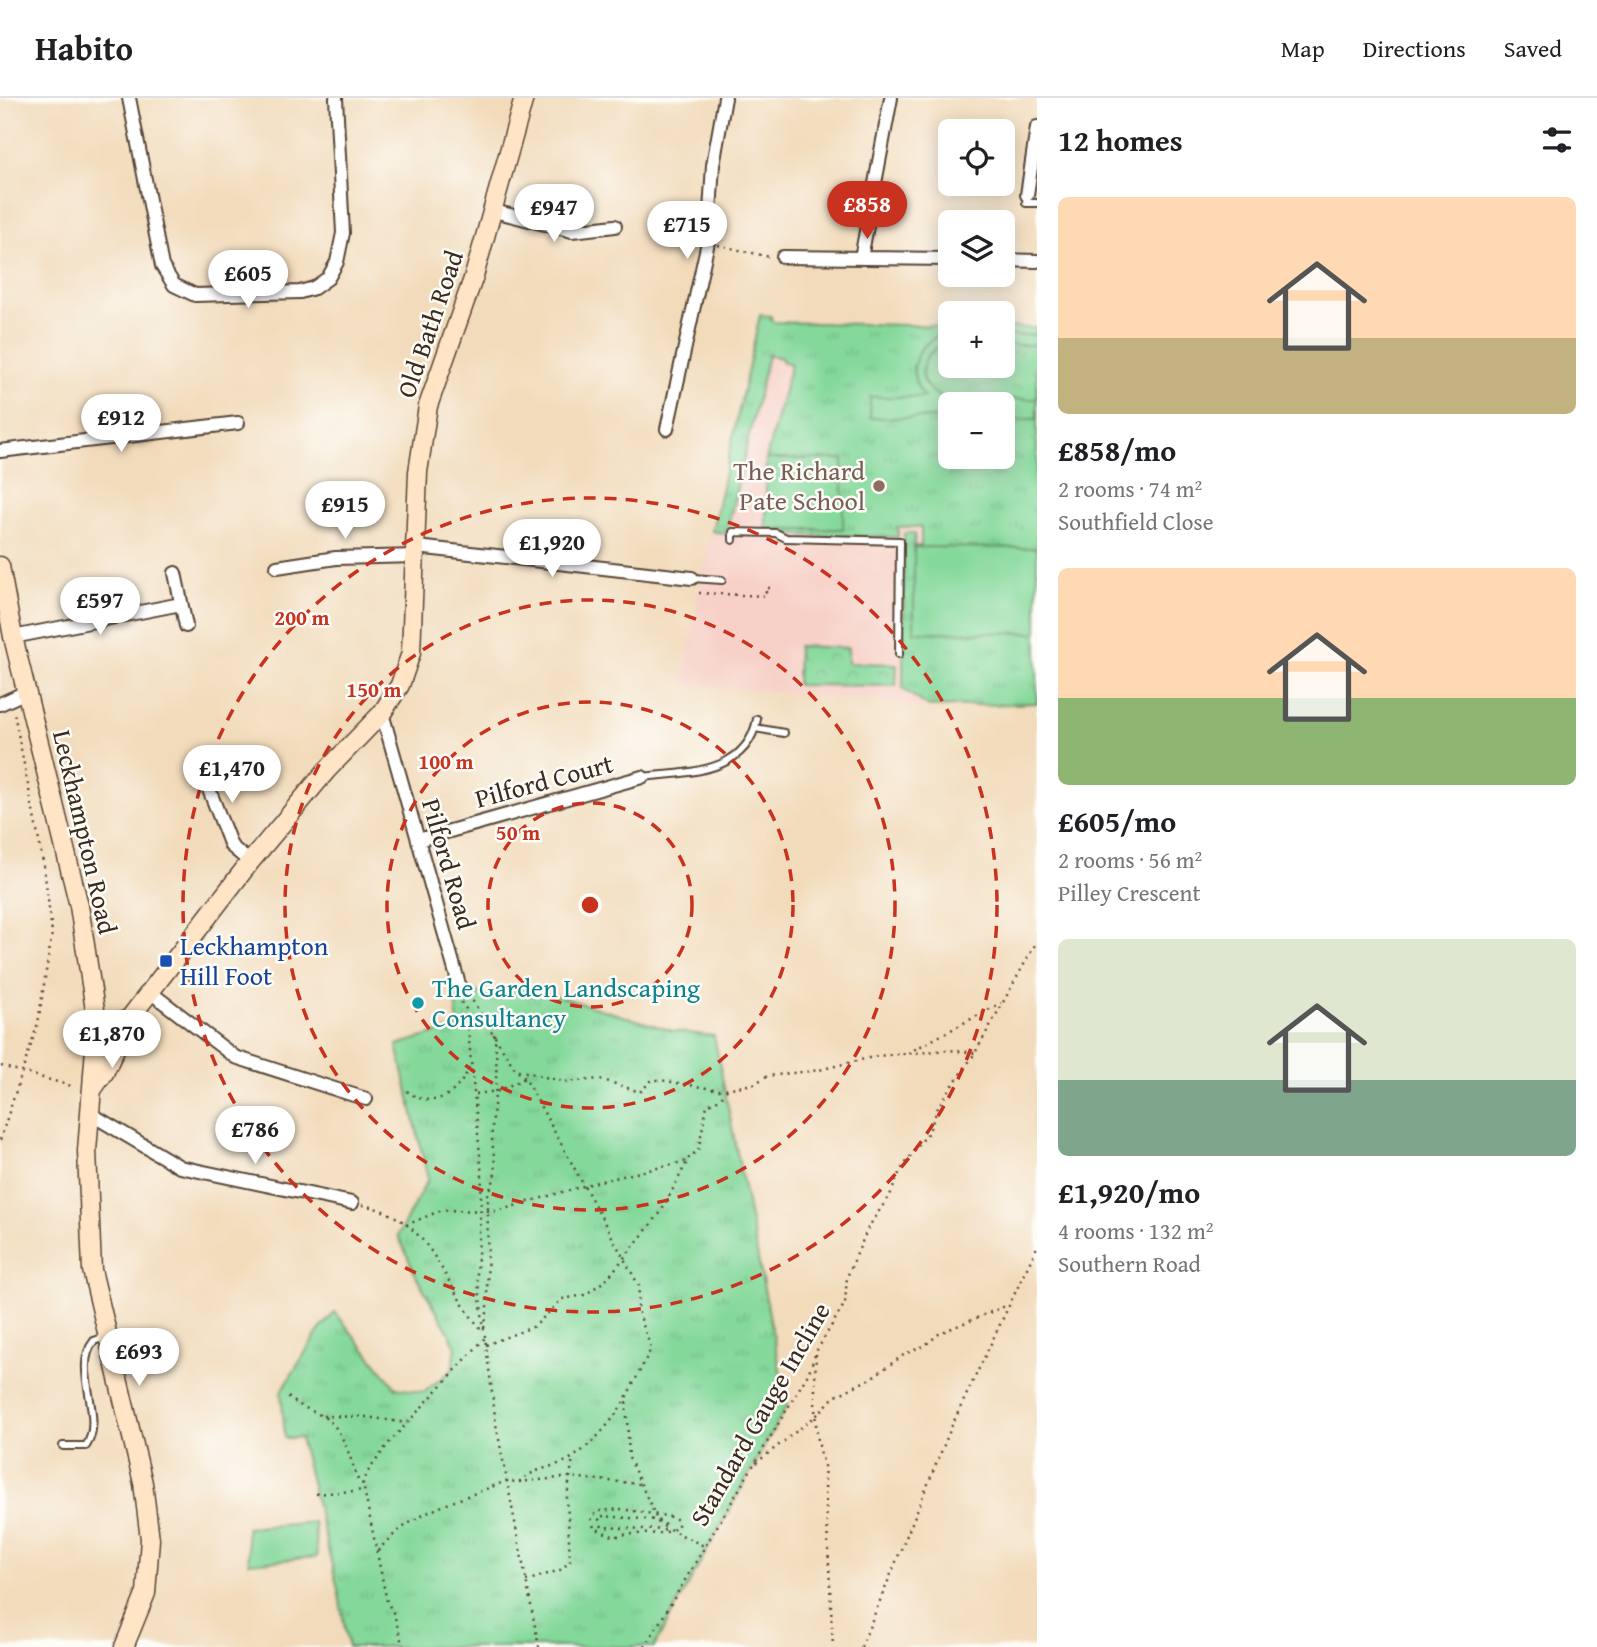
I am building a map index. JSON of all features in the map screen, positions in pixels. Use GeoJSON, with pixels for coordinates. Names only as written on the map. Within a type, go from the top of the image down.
{"type":"FeatureCollection","features":[{"type":"Feature","properties":{"kind":"street"},"geometry":{"type":"LineString","coordinates":[[129,98],[162,266],[174,285],[195,295],[300,292],[320,284],[333,270],[343,233],[336,98]]}},
{"type":"Feature","properties":{"kind":"street","name":"Old Bath Road"},"geometry":{"type":"LineString","coordinates":[[91,1091],[104,1073],[129,1019],[250,862],[327,770],[382,713],[400,684],[411,653],[418,472],[428,406],[494,211],[524,98]]}},
{"type":"Feature","properties":{"kind":"street"},"geometry":{"type":"LineString","coordinates":[[667,429],[708,242],[713,165],[725,98]]}},
{"type":"Feature","properties":{"kind":"street"},"geometry":{"type":"LineString","coordinates":[[861,258],[891,98]]}},
{"type":"Feature","properties":{"kind":"street"},"geometry":{"type":"LineString","coordinates":[[1032,199],[1037,127]]}},
{"type":"Feature","properties":{"kind":"street"},"geometry":{"type":"LineString","coordinates":[[494,211],[572,231],[615,226]]}},
{"type":"Feature","properties":{"kind":"street"},"geometry":{"type":"LineString","coordinates":[[783,257],[938,259]]}},
{"type":"Feature","properties":{"kind":"street"},"geometry":{"type":"LineString","coordinates":[[1015,260],[1037,261]]}},
{"type":"Feature","properties":{"kind":"street"},"geometry":{"type":"LineString","coordinates":[[0,451],[238,424]]}},
{"type":"Feature","properties":{"kind":"street"},"geometry":{"type":"LineString","coordinates":[[277,567],[336,558],[417,551],[692,578]]}},
{"type":"Feature","properties":{"kind":"street","name":"Leckhampton Road"},"geometry":{"type":"LineString","coordinates":[[0,566],[13,638],[12,698],[79,905],[97,1023],[89,1113],[92,1270],[143,1483],[150,1539],[146,1593],[124,1647]]}},
{"type":"Feature","properties":{"kind":"street"},"geometry":{"type":"LineString","coordinates":[[175,573],[186,626]]}},
{"type":"Feature","properties":{"kind":"street"},"geometry":{"type":"LineString","coordinates":[[13,638],[181,604]]}},
{"type":"Feature","properties":{"kind":"street","name":"Pilford Road"},"geometry":{"type":"LineString","coordinates":[[382,713],[462,993]]}},
{"type":"Feature","properties":{"kind":"street"},"geometry":{"type":"LineString","coordinates":[[198,761],[231,846],[250,862]]}},
{"type":"Feature","properties":{"kind":"street","name":"Pilford Court"},"geometry":{"type":"LineString","coordinates":[[418,840],[642,778]]}},
{"type":"Feature","properties":{"kind":"street"},"geometry":{"type":"LineString","coordinates":[[150,992],[235,1057],[366,1099]]}},
{"type":"Feature","properties":{"kind":"street"},"geometry":{"type":"LineString","coordinates":[[97,1023],[115,1024],[129,1019]]}},
{"type":"Feature","properties":{"kind":"street"},"geometry":{"type":"LineString","coordinates":[[89,1113],[180,1167],[352,1203]]}},
{"type":"Feature","properties":{"kind":"lane"},"geometry":{"type":"LineString","coordinates":[[733,540],[733,532],[776,533],[786,538],[900,541],[899,654]]}},
{"type":"Feature","properties":{"kind":"lane"},"geometry":{"type":"LineString","coordinates":[[692,578],[722,580]]}},
{"type":"Feature","properties":{"kind":"lane"},"geometry":{"type":"LineString","coordinates":[[642,778],[714,769],[735,754],[755,728],[757,719]]}},
{"type":"Feature","properties":{"kind":"lane"},"geometry":{"type":"LineString","coordinates":[[755,728],[784,733]]}},
{"type":"Feature","properties":{"kind":"lane"},"geometry":{"type":"LineString","coordinates":[[63,1446],[86,1446],[88,1443],[92,1431],[87,1356],[94,1341],[107,1337]]}},
{"type":"Feature","properties":{"kind":"path"},"geometry":{"type":"LineString","coordinates":[[708,242],[777,259],[783,257]]}},
{"type":"Feature","properties":{"kind":"path"},"geometry":{"type":"LineString","coordinates":[[699,593],[766,596],[766,588],[770,588],[770,593]]}},
{"type":"Feature","properties":{"kind":"path"},"geometry":{"type":"LineString","coordinates":[[0,1140],[38,1023],[52,933],[44,867],[12,698]]}},
{"type":"Feature","properties":{"kind":"path","name":"Standard Gauge Incline"},"geometry":{"type":"LineString","coordinates":[[645,1647],[808,1374],[817,1350],[845,1303],[848,1277],[868,1228],[885,1204],[900,1171],[929,1131],[939,1105],[975,1053],[1037,941]]}},
{"type":"Feature","properties":{"kind":"path"},"geometry":{"type":"LineString","coordinates":[[462,993],[494,1031],[515,1069],[525,1078],[625,1259],[639,1286],[638,1310],[651,1349],[626,1398],[607,1425],[573,1457],[528,1474],[519,1482]]}},
{"type":"Feature","properties":{"kind":"path"},"geometry":{"type":"LineString","coordinates":[[462,993],[476,1094],[482,1176],[478,1211],[477,1273],[483,1331],[506,1480],[539,1647]]}},
{"type":"Feature","properties":{"kind":"path"},"geometry":{"type":"LineString","coordinates":[[905,1055],[1003,1002]]}},
{"type":"Feature","properties":{"kind":"path"},"geometry":{"type":"LineString","coordinates":[[483,1331],[487,1313],[488,1192],[493,1184],[492,1130],[498,1091],[494,1031]]}},
{"type":"Feature","properties":{"kind":"path"},"geometry":{"type":"LineString","coordinates":[[515,1069],[565,1082],[600,1079],[639,1092],[652,1080],[719,1090],[754,1084],[767,1076],[819,1070],[877,1056],[950,1050],[975,1053]]}},
{"type":"Feature","properties":{"kind":"path"},"geometry":{"type":"LineString","coordinates":[[407,1091],[416,1098],[430,1101],[446,1096],[458,1088],[471,1061]]}},
{"type":"Feature","properties":{"kind":"path"},"geometry":{"type":"LineString","coordinates":[[1,1066],[91,1091]]}},
{"type":"Feature","properties":{"kind":"path"},"geometry":{"type":"LineString","coordinates":[[476,1094],[498,1091],[525,1078]]}},
{"type":"Feature","properties":{"kind":"path"},"geometry":{"type":"LineString","coordinates":[[485,1345],[535,1326],[562,1299],[585,1295],[607,1279],[661,1212],[687,1161],[698,1151],[707,1105],[720,1099],[729,1088]]}},
{"type":"Feature","properties":{"kind":"path"},"geometry":{"type":"LineString","coordinates":[[406,1225],[442,1210],[488,1211],[687,1161]]}},
{"type":"Feature","properties":{"kind":"path"},"geometry":{"type":"LineString","coordinates":[[352,1203],[387,1210],[432,1248],[468,1315],[483,1331]]}},
{"type":"Feature","properties":{"kind":"path"},"geometry":{"type":"LineString","coordinates":[[861,1647],[953,1423],[1037,1247]]}},
{"type":"Feature","properties":{"kind":"path"},"geometry":{"type":"LineString","coordinates":[[753,1465],[816,1416],[834,1397],[871,1378],[905,1354],[924,1346],[940,1333],[1010,1304]]}},
{"type":"Feature","properties":{"kind":"path"},"geometry":{"type":"LineString","coordinates":[[363,1484],[381,1453],[485,1338]]}},
{"type":"Feature","properties":{"kind":"path"},"geometry":{"type":"LineString","coordinates":[[817,1350],[816,1416],[819,1451],[824,1464],[833,1647]]}},
{"type":"Feature","properties":{"kind":"path"},"geometry":{"type":"LineString","coordinates":[[288,1398],[306,1411],[323,1416],[367,1417],[408,1423]]}},
{"type":"Feature","properties":{"kind":"path"},"geometry":{"type":"LineString","coordinates":[[626,1398],[629,1458],[657,1520],[665,1528]]}},
{"type":"Feature","properties":{"kind":"path"},"geometry":{"type":"LineString","coordinates":[[323,1416],[342,1436],[359,1482],[363,1484],[387,1602],[394,1614],[403,1647]]}},
{"type":"Feature","properties":{"kind":"path"},"geometry":{"type":"LineString","coordinates":[[525,1581],[560,1570],[569,1562],[569,1477],[573,1457]]}},
{"type":"Feature","properties":{"kind":"path"},"geometry":{"type":"LineString","coordinates":[[378,1551],[388,1539],[427,1512],[506,1480],[519,1482],[569,1477],[641,1484]]}},
{"type":"Feature","properties":{"kind":"path"},"geometry":{"type":"LineString","coordinates":[[316,1494],[365,1490]]}},
{"type":"Feature","properties":{"kind":"path"},"geometry":{"type":"LineString","coordinates":[[600,1511],[654,1513],[678,1520],[673,1531],[627,1533],[615,1537],[594,1528],[590,1517],[600,1511]]}},
{"type":"Feature","properties":{"kind":"path"},"geometry":{"type":"LineString","coordinates":[[657,1520],[602,1516],[599,1520],[602,1527],[615,1529],[665,1528],[704,1546]]}},
{"type":"Feature","properties":{"kind":"shaded area","name":"The Richard Pate School"},"geometry":{"type":"Polygon","coordinates":[[[760,315],[771,316],[772,322],[938,326],[938,378],[1015,378],[1015,327],[1037,328],[1037,703],[929,707],[682,683],[714,515],[760,315]]]}},
{"type":"Feature","properties":{"kind":"green space"},"geometry":{"type":"Polygon","coordinates":[[[760,315],[771,316],[772,322],[938,326],[938,378],[1015,378],[1015,327],[1037,328],[1037,703],[929,707],[903,689],[904,533],[915,533],[914,546],[921,546],[921,527],[898,527],[898,537],[785,535],[766,531],[842,529],[843,459],[766,459],[791,364],[782,361],[782,358],[768,355],[726,534],[712,531],[760,315]]]}},
{"type":"Feature","properties":{"kind":"green space"},"geometry":{"type":"Polygon","coordinates":[[[1015,335],[1037,335],[1037,345],[1015,345],[1015,335]]]}},
{"type":"Feature","properties":{"kind":"green space"},"geometry":{"type":"Polygon","coordinates":[[[938,336],[938,346],[927,357],[923,374],[925,383],[938,395],[938,418],[870,418],[870,397],[924,397],[918,387],[914,368],[920,351],[938,336]]]}},
{"type":"Feature","properties":{"kind":"green space"},"geometry":{"type":"Polygon","coordinates":[[[1015,399],[1037,399],[1037,419],[1015,419],[1015,399]]]}},
{"type":"Feature","properties":{"kind":"green space"},"geometry":{"type":"Polygon","coordinates":[[[766,459],[843,459],[843,529],[766,529],[766,459]]]}},
{"type":"Feature","properties":{"kind":"green space"},"geometry":{"type":"Polygon","coordinates":[[[914,547],[1037,548],[1037,633],[914,632],[914,547]]]}},
{"type":"Feature","properties":{"kind":"green space"},"geometry":{"type":"Polygon","coordinates":[[[798,646],[848,648],[848,663],[897,664],[896,686],[797,685],[798,646]]]}},
{"type":"Feature","properties":{"kind":"green space"},"geometry":{"type":"Polygon","coordinates":[[[524,986],[673,1031],[714,1036],[787,1405],[654,1647],[348,1647],[338,1589],[300,1438],[285,1438],[281,1392],[318,1332],[335,1312],[396,1388],[424,1392],[452,1370],[456,1348],[416,1276],[398,1235],[428,1179],[397,1045],[458,1027],[455,997],[469,989],[486,996],[524,986]]]}},
{"type":"Feature","properties":{"kind":"green space"},"geometry":{"type":"Polygon","coordinates":[[[314,1522],[317,1557],[249,1563],[246,1528],[314,1522]]]}},
{"type":"Feature","properties":{"kind":"place","name":"The Richard Pate School"},"geometry":{"type":"Point","coordinates":[879,486]}},
{"type":"Feature","properties":{"kind":"place","name":"Leckhampton Hill Foot"},"geometry":{"type":"Point","coordinates":[166,961]}},
{"type":"Feature","properties":{"kind":"place","name":"The Garden Landscaping Consultancy"},"geometry":{"type":"Point","coordinates":[418,1003]}}]}
